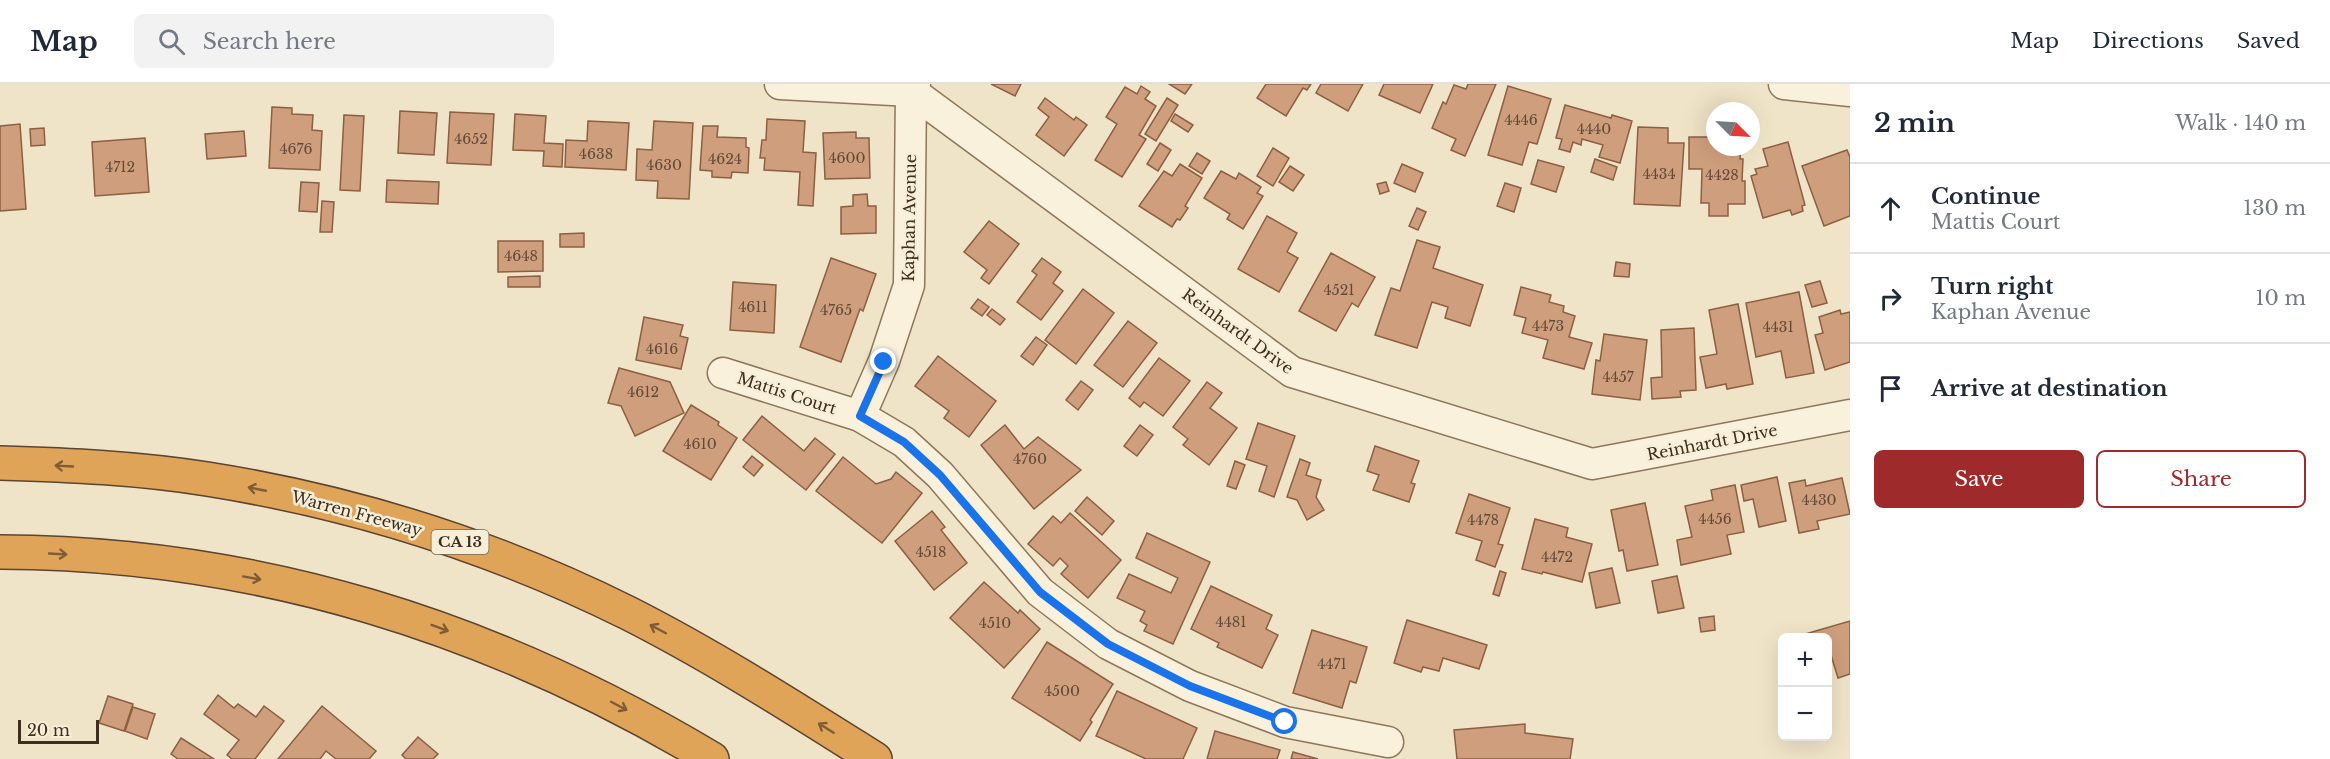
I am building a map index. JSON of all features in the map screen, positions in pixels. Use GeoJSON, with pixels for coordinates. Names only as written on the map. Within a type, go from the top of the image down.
{"type":"FeatureCollection","features":[{"type":"Feature","properties":{"kind":"highway","name":"Warren Freeway"},"geometry":{"type":"LineString","coordinates":[[0,463],[114,468],[206,479],[293,496],[380,517],[464,543],[546,575],[627,612],[706,654],[875,759]]}},
{"type":"Feature","properties":{"kind":"highway"},"geometry":{"type":"LineString","coordinates":[[0,552],[104,556],[190,567],[276,582],[360,602],[440,627],[525,661],[588,690],[661,728],[712,759]]}},
{"type":"Feature","properties":{"kind":"street"},"geometry":{"type":"LineString","coordinates":[[780,84],[913,88]]}},
{"type":"Feature","properties":{"kind":"street"},"geometry":{"type":"LineString","coordinates":[[1784,84],[1850,92]]}},
{"type":"Feature","properties":{"kind":"street","name":"Reinhardt Drive"},"geometry":{"type":"LineString","coordinates":[[913,88],[1292,372],[1592,464],[1850,415]]}},
{"type":"Feature","properties":{"kind":"street","name":"Kaphan Avenue"},"geometry":{"type":"LineString","coordinates":[[860,416],[884,362],[909,285],[913,88]]}},
{"type":"Feature","properties":{"kind":"street","name":"Mattis Court"},"geometry":{"type":"LineString","coordinates":[[723,373],[860,416],[904,442],[940,475],[1040,592],[1108,644],[1190,686],[1285,722],[1388,741]]}},
{"type":"Feature","properties":{"kind":"building"},"geometry":{"type":"Polygon","coordinates":[[[991,84],[1021,84],[1015,96],[991,84]]]}},
{"type":"Feature","properties":{"kind":"building"},"geometry":{"type":"Polygon","coordinates":[[[1169,84],[1192,84],[1185,94],[1169,84]]]}},
{"type":"Feature","properties":{"kind":"building"},"geometry":{"type":"Polygon","coordinates":[[[1266,84],[1311,84],[1307,90],[1303,88],[1286,116],[1257,98],[1266,84]]]}},
{"type":"Feature","properties":{"kind":"building"},"geometry":{"type":"Polygon","coordinates":[[[1321,84],[1363,84],[1348,111],[1316,93],[1321,84]]]}},
{"type":"Feature","properties":{"kind":"building"},"geometry":{"type":"Polygon","coordinates":[[[1384,84],[1433,84],[1420,113],[1379,95],[1384,84]]]}},
{"type":"Feature","properties":{"kind":"building"},"geometry":{"type":"Polygon","coordinates":[[[1468,84],[1496,84],[1465,156],[1451,150],[1456,139],[1432,128],[1443,102],[1446,104],[1454,85],[1466,89],[1468,84]]]}},
{"type":"Feature","properties":{"kind":"building"},"geometry":{"type":"Polygon","coordinates":[[[1141,86],[1150,92],[1145,99],[1156,106],[1139,135],[1146,139],[1122,177],[1095,160],[1117,124],[1106,117],[1125,87],[1137,94],[1141,86]]]}},
{"type":"Feature","properties":{"kind":"building"},"geometry":{"type":"Polygon","coordinates":[[[1508,86],[1551,99],[1537,144],[1529,142],[1522,165],[1488,155],[1508,86]]]}},
{"type":"Feature","properties":{"kind":"building"},"geometry":{"type":"Polygon","coordinates":[[[1045,98],[1074,120],[1076,117],[1087,125],[1064,156],[1036,135],[1049,117],[1038,108],[1045,98]]]}},
{"type":"Feature","properties":{"kind":"building"},"geometry":{"type":"Polygon","coordinates":[[[1167,98],[1178,105],[1156,141],[1145,134],[1167,98]]]}},
{"type":"Feature","properties":{"kind":"building"},"geometry":{"type":"Polygon","coordinates":[[[1565,105],[1611,118],[1612,115],[1632,121],[1620,163],[1599,157],[1603,145],[1582,139],[1581,145],[1573,142],[1570,152],[1559,149],[1562,139],[1556,138],[1565,105]]]}},
{"type":"Feature","properties":{"kind":"building"},"geometry":{"type":"Polygon","coordinates":[[[272,107],[292,108],[292,114],[313,115],[312,130],[322,131],[320,170],[269,168],[272,107]]]}},
{"type":"Feature","properties":{"kind":"building"},"geometry":{"type":"Polygon","coordinates":[[[400,111],[437,113],[434,155],[398,153],[400,111]]]}},
{"type":"Feature","properties":{"kind":"building"},"geometry":{"type":"Polygon","coordinates":[[[450,112],[494,114],[491,165],[447,163],[450,112]]]}},
{"type":"Feature","properties":{"kind":"building"},"geometry":{"type":"Polygon","coordinates":[[[515,114],[546,116],[544,143],[563,144],[562,167],[543,166],[544,151],[513,150],[515,114]]]}},
{"type":"Feature","properties":{"kind":"building"},"geometry":{"type":"Polygon","coordinates":[[[1175,114],[1193,125],[1188,132],[1171,121],[1175,114]]]}},
{"type":"Feature","properties":{"kind":"building"},"geometry":{"type":"Polygon","coordinates":[[[344,115],[364,116],[360,191],[340,190],[344,115]]]}},
{"type":"Feature","properties":{"kind":"building"},"geometry":{"type":"Polygon","coordinates":[[[767,119],[805,121],[803,152],[816,153],[813,206],[798,205],[800,172],[764,170],[765,158],[760,158],[762,140],[766,140],[767,119]]]}},
{"type":"Feature","properties":{"kind":"building"},"geometry":{"type":"Polygon","coordinates":[[[588,121],[629,123],[626,170],[565,167],[566,140],[587,141],[588,121]]]}},
{"type":"Feature","properties":{"kind":"building"},"geometry":{"type":"Polygon","coordinates":[[[654,121],[693,123],[689,199],[657,198],[658,181],[636,180],[637,149],[652,150],[654,121]]]}},
{"type":"Feature","properties":{"kind":"building"},"geometry":{"type":"Polygon","coordinates":[[[20,124],[26,209],[0,211],[0,126],[20,124]]]}},
{"type":"Feature","properties":{"kind":"building"},"geometry":{"type":"Polygon","coordinates":[[[703,126],[718,126],[717,137],[746,138],[746,147],[749,148],[748,173],[732,172],[731,178],[712,177],[712,171],[700,170],[703,126]]]}},
{"type":"Feature","properties":{"kind":"building"},"geometry":{"type":"Polygon","coordinates":[[[1638,127],[1668,128],[1668,143],[1684,143],[1680,206],[1634,204],[1638,127]]]}},
{"type":"Feature","properties":{"kind":"building"},"geometry":{"type":"Polygon","coordinates":[[[44,128],[45,145],[31,146],[30,129],[44,128]]]}},
{"type":"Feature","properties":{"kind":"building"},"geometry":{"type":"Polygon","coordinates":[[[244,131],[246,156],[207,159],[205,134],[244,131]]]}},
{"type":"Feature","properties":{"kind":"building"},"geometry":{"type":"Polygon","coordinates":[[[856,132],[856,138],[869,138],[870,178],[825,179],[823,133],[856,132]]]}},
{"type":"Feature","properties":{"kind":"building"},"geometry":{"type":"Polygon","coordinates":[[[1689,137],[1706,137],[1706,156],[1740,156],[1740,159],[1743,159],[1742,181],[1745,181],[1745,204],[1728,204],[1728,216],[1709,216],[1709,203],[1701,203],[1702,169],[1689,169],[1689,137]]]}},
{"type":"Feature","properties":{"kind":"building"},"geometry":{"type":"Polygon","coordinates":[[[145,138],[149,192],[95,196],[92,142],[145,138]]]}},
{"type":"Feature","properties":{"kind":"building"},"geometry":{"type":"Polygon","coordinates":[[[1788,142],[1805,205],[1802,206],[1803,211],[1792,215],[1790,210],[1763,218],[1751,176],[1757,174],[1755,169],[1768,166],[1763,149],[1788,142]]]}},
{"type":"Feature","properties":{"kind":"building"},"geometry":{"type":"Polygon","coordinates":[[[1160,143],[1171,150],[1158,171],[1147,164],[1160,143]]]}},
{"type":"Feature","properties":{"kind":"building"},"geometry":{"type":"Polygon","coordinates":[[[1273,148],[1289,158],[1273,186],[1257,176],[1273,148]]]}},
{"type":"Feature","properties":{"kind":"building"},"geometry":{"type":"Polygon","coordinates":[[[1847,150],[1850,157],[1850,216],[1824,226],[1802,166],[1847,150]]]}},
{"type":"Feature","properties":{"kind":"building"},"geometry":{"type":"Polygon","coordinates":[[[1197,153],[1210,161],[1202,174],[1189,166],[1197,153]]]}},
{"type":"Feature","properties":{"kind":"building"},"geometry":{"type":"Polygon","coordinates":[[[1595,159],[1617,167],[1613,180],[1591,172],[1595,159]]]}},
{"type":"Feature","properties":{"kind":"building"},"geometry":{"type":"Polygon","coordinates":[[[1538,160],[1564,167],[1556,192],[1531,184],[1538,160]]]}},
{"type":"Feature","properties":{"kind":"building"},"geometry":{"type":"Polygon","coordinates":[[[1180,164],[1202,178],[1185,206],[1188,208],[1172,227],[1139,206],[1164,171],[1172,176],[1180,164]]]}},
{"type":"Feature","properties":{"kind":"building"},"geometry":{"type":"Polygon","coordinates":[[[1402,164],[1423,173],[1415,192],[1394,183],[1402,164]]]}},
{"type":"Feature","properties":{"kind":"building"},"geometry":{"type":"Polygon","coordinates":[[[1290,166],[1304,175],[1293,191],[1279,182],[1290,166]]]}},
{"type":"Feature","properties":{"kind":"building"},"geometry":{"type":"Polygon","coordinates":[[[1221,171],[1236,179],[1239,173],[1261,187],[1257,193],[1263,196],[1243,229],[1227,219],[1230,214],[1204,198],[1221,171]]]}},
{"type":"Feature","properties":{"kind":"building"},"geometry":{"type":"Polygon","coordinates":[[[387,180],[439,182],[438,204],[386,202],[387,180]]]}},
{"type":"Feature","properties":{"kind":"building"},"geometry":{"type":"Polygon","coordinates":[[[301,182],[319,183],[317,212],[299,211],[301,182]]]}},
{"type":"Feature","properties":{"kind":"building"},"geometry":{"type":"Polygon","coordinates":[[[1386,182],[1389,191],[1380,194],[1377,184],[1386,182]]]}},
{"type":"Feature","properties":{"kind":"building"},"geometry":{"type":"Polygon","coordinates":[[[1505,183],[1521,188],[1514,212],[1497,206],[1505,183]]]}},
{"type":"Feature","properties":{"kind":"building"},"geometry":{"type":"Polygon","coordinates":[[[867,194],[868,206],[876,206],[876,233],[841,234],[841,207],[853,206],[853,195],[867,194]]]}},
{"type":"Feature","properties":{"kind":"building"},"geometry":{"type":"Polygon","coordinates":[[[322,201],[334,202],[332,232],[320,232],[322,201]]]}},
{"type":"Feature","properties":{"kind":"building"},"geometry":{"type":"Polygon","coordinates":[[[1417,208],[1426,212],[1418,230],[1409,226],[1417,208]]]}},
{"type":"Feature","properties":{"kind":"building"},"geometry":{"type":"Polygon","coordinates":[[[1267,216],[1297,233],[1287,252],[1298,258],[1279,292],[1238,269],[1267,216]]]}},
{"type":"Feature","properties":{"kind":"building"},"geometry":{"type":"Polygon","coordinates":[[[989,221],[1019,244],[989,284],[981,278],[987,270],[964,252],[989,221]]]}},
{"type":"Feature","properties":{"kind":"building"},"geometry":{"type":"Polygon","coordinates":[[[584,233],[584,247],[560,247],[560,234],[584,233]]]}},
{"type":"Feature","properties":{"kind":"building"},"geometry":{"type":"Polygon","coordinates":[[[1417,240],[1440,247],[1433,268],[1483,285],[1470,326],[1445,318],[1448,307],[1432,302],[1417,348],[1375,335],[1391,288],[1400,291],[1417,240]]]}},
{"type":"Feature","properties":{"kind":"building"},"geometry":{"type":"Polygon","coordinates":[[[498,241],[543,241],[543,271],[498,272],[498,241]]]}},
{"type":"Feature","properties":{"kind":"building"},"geometry":{"type":"Polygon","coordinates":[[[1331,253],[1375,277],[1358,307],[1352,303],[1336,331],[1299,311],[1331,253]]]}},
{"type":"Feature","properties":{"kind":"building"},"geometry":{"type":"Polygon","coordinates":[[[831,258],[876,274],[863,311],[860,309],[841,362],[800,347],[831,258]]]}},
{"type":"Feature","properties":{"kind":"building"},"geometry":{"type":"Polygon","coordinates":[[[1042,258],[1061,272],[1053,283],[1063,291],[1041,320],[1017,302],[1037,275],[1032,271],[1042,258]]]}},
{"type":"Feature","properties":{"kind":"building"},"geometry":{"type":"Polygon","coordinates":[[[1616,262],[1630,264],[1629,277],[1614,276],[1616,262]]]}},
{"type":"Feature","properties":{"kind":"building"},"geometry":{"type":"Polygon","coordinates":[[[540,276],[540,287],[508,287],[508,277],[540,276]]]}},
{"type":"Feature","properties":{"kind":"building"},"geometry":{"type":"Polygon","coordinates":[[[1820,281],[1827,303],[1812,307],[1805,285],[1820,281]]]}},
{"type":"Feature","properties":{"kind":"building"},"geometry":{"type":"Polygon","coordinates":[[[733,282],[776,285],[774,333],[730,330],[733,282]]]}},
{"type":"Feature","properties":{"kind":"building"},"geometry":{"type":"Polygon","coordinates":[[[1521,287],[1551,295],[1549,302],[1564,306],[1563,312],[1575,316],[1569,337],[1592,343],[1584,369],[1543,358],[1548,340],[1522,333],[1526,318],[1514,315],[1521,287]]]}},
{"type":"Feature","properties":{"kind":"building"},"geometry":{"type":"Polygon","coordinates":[[[1083,289],[1114,313],[1076,364],[1045,340],[1083,289]]]}},
{"type":"Feature","properties":{"kind":"building"},"geometry":{"type":"Polygon","coordinates":[[[1799,292],[1814,373],[1786,378],[1781,351],[1756,357],[1746,303],[1799,292]]]}},
{"type":"Feature","properties":{"kind":"building"},"geometry":{"type":"Polygon","coordinates":[[[978,299],[989,307],[982,316],[971,308],[978,299]]]}},
{"type":"Feature","properties":{"kind":"building"},"geometry":{"type":"Polygon","coordinates":[[[1738,304],[1753,384],[1727,389],[1726,384],[1706,388],[1700,357],[1717,354],[1709,310],[1738,304]]]}},
{"type":"Feature","properties":{"kind":"building"},"geometry":{"type":"Polygon","coordinates":[[[992,309],[1005,319],[1000,325],[987,315],[992,309]]]}},
{"type":"Feature","properties":{"kind":"building"},"geometry":{"type":"Polygon","coordinates":[[[1840,310],[1841,314],[1850,312],[1850,362],[1825,370],[1815,335],[1823,333],[1819,317],[1840,310]]]}},
{"type":"Feature","properties":{"kind":"building"},"geometry":{"type":"Polygon","coordinates":[[[644,317],[683,325],[680,336],[688,338],[681,369],[636,360],[644,317]]]}},
{"type":"Feature","properties":{"kind":"building"},"geometry":{"type":"Polygon","coordinates":[[[1128,321],[1157,343],[1123,387],[1094,365],[1128,321]]]}},
{"type":"Feature","properties":{"kind":"building"},"geometry":{"type":"Polygon","coordinates":[[[1694,328],[1696,390],[1680,391],[1681,397],[1652,399],[1651,378],[1662,377],[1661,330],[1694,328]]]}},
{"type":"Feature","properties":{"kind":"building"},"geometry":{"type":"Polygon","coordinates":[[[1604,334],[1647,340],[1640,400],[1592,394],[1596,360],[1600,361],[1604,334]]]}},
{"type":"Feature","properties":{"kind":"building"},"geometry":{"type":"Polygon","coordinates":[[[1036,337],[1047,345],[1033,365],[1021,356],[1036,337]]]}},
{"type":"Feature","properties":{"kind":"building"},"geometry":{"type":"Polygon","coordinates":[[[938,356],[996,401],[969,437],[944,418],[949,411],[915,386],[938,356]]]}},
{"type":"Feature","properties":{"kind":"building"},"geometry":{"type":"Polygon","coordinates":[[[1159,358],[1190,381],[1163,416],[1144,402],[1140,407],[1129,398],[1159,358]]]}},
{"type":"Feature","properties":{"kind":"building"},"geometry":{"type":"Polygon","coordinates":[[[619,368],[670,382],[684,413],[635,436],[621,406],[608,403],[619,368]]]}},
{"type":"Feature","properties":{"kind":"building"},"geometry":{"type":"Polygon","coordinates":[[[1081,381],[1093,390],[1078,410],[1066,400],[1081,381]]]}},
{"type":"Feature","properties":{"kind":"building"},"geometry":{"type":"Polygon","coordinates":[[[1207,382],[1222,393],[1210,408],[1237,428],[1209,465],[1183,445],[1188,439],[1173,427],[1207,382]]]}},
{"type":"Feature","properties":{"kind":"building"},"geometry":{"type":"Polygon","coordinates":[[[691,405],[719,422],[718,425],[737,438],[711,480],[663,451],[691,405]]]}},
{"type":"Feature","properties":{"kind":"building"},"geometry":{"type":"Polygon","coordinates":[[[762,416],[804,451],[815,438],[835,454],[806,490],[743,440],[762,416]]]}},
{"type":"Feature","properties":{"kind":"building"},"geometry":{"type":"Polygon","coordinates":[[[1258,423],[1295,436],[1274,497],[1259,491],[1267,466],[1246,459],[1258,423]]]}},
{"type":"Feature","properties":{"kind":"building"},"geometry":{"type":"Polygon","coordinates":[[[1005,425],[1024,449],[1038,437],[1081,470],[1034,509],[981,445],[1005,425]]]}},
{"type":"Feature","properties":{"kind":"building"},"geometry":{"type":"Polygon","coordinates":[[[1140,425],[1153,435],[1137,456],[1124,446],[1140,425]]]}},
{"type":"Feature","properties":{"kind":"building"},"geometry":{"type":"Polygon","coordinates":[[[1375,446],[1419,461],[1411,483],[1415,484],[1409,502],[1373,490],[1379,475],[1367,471],[1375,446]]]}},
{"type":"Feature","properties":{"kind":"building"},"geometry":{"type":"Polygon","coordinates":[[[752,456],[763,465],[754,476],[743,467],[752,456]]]}},
{"type":"Feature","properties":{"kind":"building"},"geometry":{"type":"Polygon","coordinates":[[[843,457],[876,484],[891,479],[896,472],[922,493],[882,543],[816,491],[843,457]]]}},
{"type":"Feature","properties":{"kind":"building"},"geometry":{"type":"Polygon","coordinates":[[[1300,459],[1310,463],[1306,475],[1321,480],[1316,497],[1324,510],[1307,520],[1297,500],[1287,497],[1300,459]]]}},
{"type":"Feature","properties":{"kind":"building"},"geometry":{"type":"Polygon","coordinates":[[[1235,461],[1245,465],[1236,489],[1227,486],[1235,461]]]}},
{"type":"Feature","properties":{"kind":"building"},"geometry":{"type":"Polygon","coordinates":[[[1777,477],[1786,521],[1759,527],[1753,499],[1744,501],[1741,485],[1777,477]]]}},
{"type":"Feature","properties":{"kind":"building"},"geometry":{"type":"Polygon","coordinates":[[[1842,478],[1850,514],[1817,521],[1819,529],[1799,533],[1789,483],[1805,480],[1806,486],[1842,478]]]}},
{"type":"Feature","properties":{"kind":"building"},"geometry":{"type":"Polygon","coordinates":[[[1735,485],[1744,532],[1727,535],[1731,554],[1681,565],[1677,540],[1692,537],[1685,506],[1713,500],[1711,490],[1735,485]]]}},
{"type":"Feature","properties":{"kind":"building"},"geometry":{"type":"Polygon","coordinates":[[[1469,494],[1510,508],[1498,544],[1503,545],[1495,567],[1476,560],[1482,541],[1456,533],[1469,494]]]}},
{"type":"Feature","properties":{"kind":"building"},"geometry":{"type":"Polygon","coordinates":[[[1087,497],[1114,521],[1102,535],[1075,511],[1087,497]]]}},
{"type":"Feature","properties":{"kind":"building"},"geometry":{"type":"Polygon","coordinates":[[[1645,503],[1658,565],[1627,571],[1623,550],[1619,551],[1611,510],[1645,503]]]}},
{"type":"Feature","properties":{"kind":"building"},"geometry":{"type":"Polygon","coordinates":[[[932,511],[945,527],[941,530],[967,563],[934,590],[895,541],[932,511]]]}},
{"type":"Feature","properties":{"kind":"building"},"geometry":{"type":"Polygon","coordinates":[[[1070,513],[1121,560],[1088,598],[1061,574],[1068,566],[1060,558],[1053,566],[1028,544],[1053,516],[1061,523],[1070,513]]]}},
{"type":"Feature","properties":{"kind":"building"},"geometry":{"type":"Polygon","coordinates":[[[1535,519],[1568,528],[1566,537],[1592,544],[1582,582],[1522,569],[1535,519]]]}},
{"type":"Feature","properties":{"kind":"building"},"geometry":{"type":"Polygon","coordinates":[[[1147,533],[1210,562],[1173,644],[1144,631],[1147,625],[1140,621],[1145,611],[1117,598],[1129,574],[1171,593],[1178,578],[1136,558],[1147,533]]]}},
{"type":"Feature","properties":{"kind":"building"},"geometry":{"type":"Polygon","coordinates":[[[1612,568],[1620,603],[1596,608],[1589,573],[1612,568]]]}},
{"type":"Feature","properties":{"kind":"building"},"geometry":{"type":"Polygon","coordinates":[[[1500,571],[1506,573],[1499,596],[1493,594],[1500,571]]]}},
{"type":"Feature","properties":{"kind":"building"},"geometry":{"type":"Polygon","coordinates":[[[1677,576],[1684,608],[1658,613],[1652,581],[1677,576]]]}},
{"type":"Feature","properties":{"kind":"building"},"geometry":{"type":"Polygon","coordinates":[[[984,582],[1018,613],[1020,610],[1040,629],[1004,668],[950,618],[984,582]]]}},
{"type":"Feature","properties":{"kind":"building"},"geometry":{"type":"Polygon","coordinates":[[[1211,586],[1272,615],[1266,629],[1278,635],[1262,668],[1217,647],[1219,643],[1191,629],[1211,586]]]}},
{"type":"Feature","properties":{"kind":"building"},"geometry":{"type":"Polygon","coordinates":[[[1714,616],[1715,630],[1701,632],[1699,618],[1714,616]]]}},
{"type":"Feature","properties":{"kind":"building"},"geometry":{"type":"Polygon","coordinates":[[[1407,620],[1487,645],[1479,669],[1443,658],[1439,671],[1423,667],[1421,672],[1394,663],[1407,620]]]}},
{"type":"Feature","properties":{"kind":"building"},"geometry":{"type":"Polygon","coordinates":[[[1850,621],[1850,674],[1838,678],[1832,658],[1832,633],[1809,633],[1850,621]]]}},
{"type":"Feature","properties":{"kind":"building"},"geometry":{"type":"Polygon","coordinates":[[[1312,630],[1367,647],[1356,683],[1350,681],[1342,708],[1293,693],[1312,630]]]}},
{"type":"Feature","properties":{"kind":"building"},"geometry":{"type":"Polygon","coordinates":[[[1047,642],[1113,684],[1090,720],[1092,722],[1080,741],[1012,698],[1047,642]]]}},
{"type":"Feature","properties":{"kind":"building"},"geometry":{"type":"Polygon","coordinates":[[[1117,691],[1197,728],[1183,759],[1146,759],[1096,736],[1117,691]]]}},
{"type":"Feature","properties":{"kind":"building"},"geometry":{"type":"Polygon","coordinates":[[[218,695],[234,708],[238,704],[256,717],[264,706],[284,721],[255,759],[232,759],[227,755],[239,740],[204,714],[218,695]]]}},
{"type":"Feature","properties":{"kind":"building"},"geometry":{"type":"Polygon","coordinates":[[[108,696],[133,704],[124,731],[99,723],[108,696]]]}},
{"type":"Feature","properties":{"kind":"building"},"geometry":{"type":"Polygon","coordinates":[[[322,706],[376,751],[369,759],[336,759],[326,751],[320,759],[278,759],[322,706]]]}},
{"type":"Feature","properties":{"kind":"building"},"geometry":{"type":"Polygon","coordinates":[[[133,707],[155,714],[147,739],[125,731],[133,707]]]}},
{"type":"Feature","properties":{"kind":"building"},"geometry":{"type":"Polygon","coordinates":[[[1525,724],[1525,733],[1573,739],[1570,759],[1457,759],[1454,730],[1525,724]]]}},
{"type":"Feature","properties":{"kind":"building"},"geometry":{"type":"Polygon","coordinates":[[[1215,731],[1280,750],[1277,759],[1207,759],[1215,731]]]}},
{"type":"Feature","properties":{"kind":"building"},"geometry":{"type":"Polygon","coordinates":[[[418,737],[438,754],[433,759],[406,759],[402,755],[418,737]]]}},
{"type":"Feature","properties":{"kind":"building"},"geometry":{"type":"Polygon","coordinates":[[[181,738],[214,759],[178,759],[171,754],[181,738]]]}},
{"type":"Feature","properties":{"kind":"building"},"geometry":{"type":"Polygon","coordinates":[[[1293,752],[1318,759],[1291,759],[1293,752]]]}},
{"type":"Feature","properties":{"kind":"route"},"geometry":{"type":"LineString","coordinates":[[884,362],[860,416],[904,442],[940,475],[1040,592],[1108,644],[1190,686],[1285,722]]}}]}
